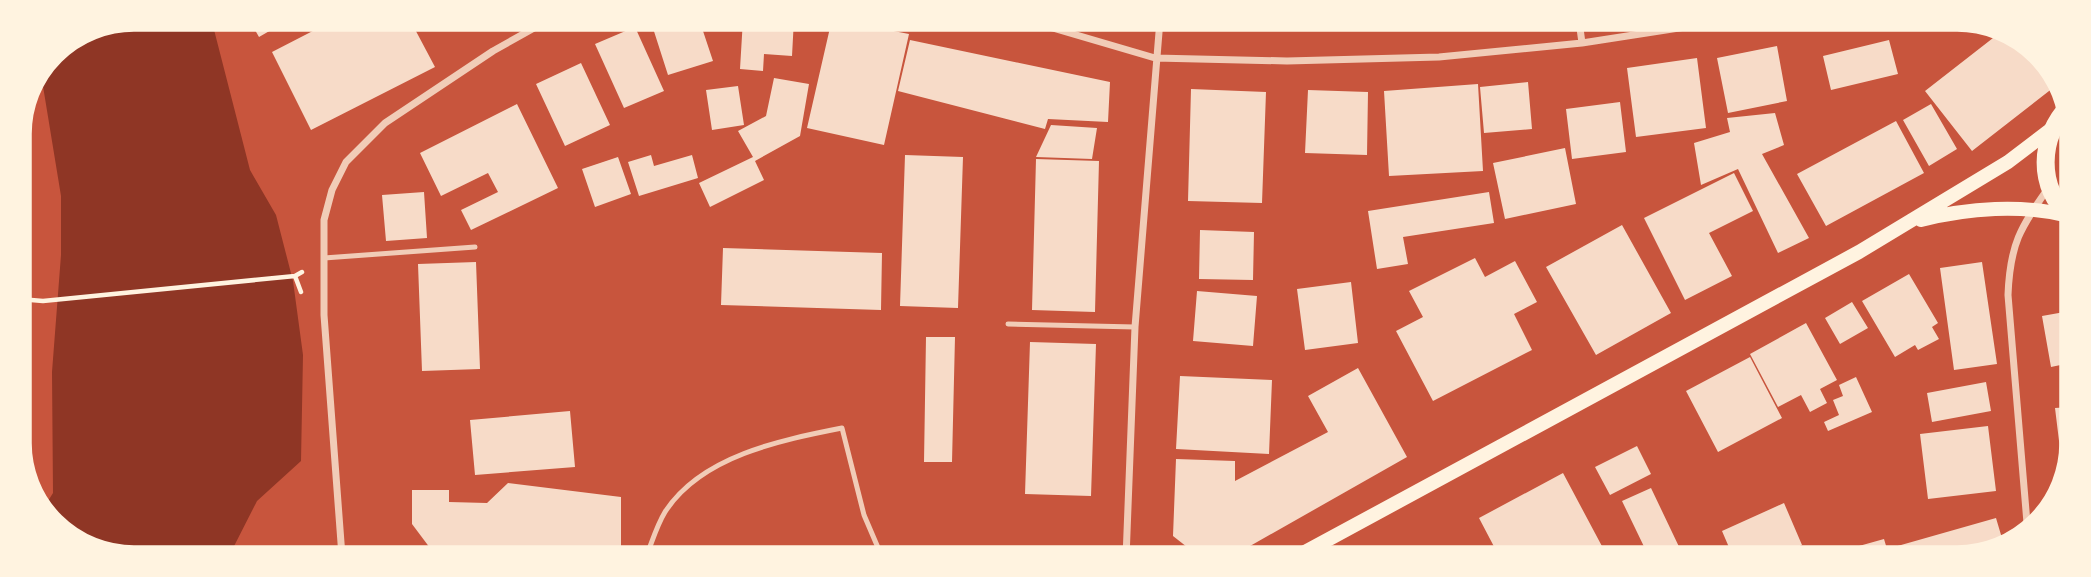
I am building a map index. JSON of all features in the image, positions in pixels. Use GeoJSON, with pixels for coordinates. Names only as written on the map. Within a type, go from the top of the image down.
{"type":"FeatureCollection","features":[{"type":"Feature","properties":{"kind":"main road"},"geometry":{"type":"LineString","coordinates":[[1314,547],[1859,252],[2008,162],[2050,130],[2060,118]]}},
{"type":"Feature","properties":{"kind":"main road"},"geometry":{"type":"LineString","coordinates":[[2050,130],[2045,151],[2049,187],[2061,208]]}},
{"type":"Feature","properties":{"kind":"main road"},"geometry":{"type":"LineString","coordinates":[[1904,224],[1939,215],[2033,209],[2061,214]]}},
{"type":"Feature","properties":{"kind":"street"},"geometry":{"type":"LineString","coordinates":[[341,547],[324,315],[324,220],[332,190],[346,162],[385,123],[493,51],[531,30]]}},
{"type":"Feature","properties":{"kind":"street"},"geometry":{"type":"LineString","coordinates":[[1060,30],[1155,58],[1287,61],[1425,57],[1582,43],[1666,30]]}},
{"type":"Feature","properties":{"kind":"street"},"geometry":{"type":"LineString","coordinates":[[1126,547],[1135,327],[1159,30]]}},
{"type":"Feature","properties":{"kind":"street"},"geometry":{"type":"LineString","coordinates":[[1580,30],[1582,43]]}},
{"type":"Feature","properties":{"kind":"street"},"geometry":{"type":"LineString","coordinates":[[2027,521],[2008,295],[2010,260],[2018,233],[2049,187]]}},
{"type":"Feature","properties":{"kind":"lane"},"geometry":{"type":"LineString","coordinates":[[324,258],[475,247]]}},
{"type":"Feature","properties":{"kind":"lane"},"geometry":{"type":"LineString","coordinates":[[1008,324],[1135,327]]}},
{"type":"Feature","properties":{"kind":"lane"},"geometry":{"type":"LineString","coordinates":[[650,547],[664,514],[681,492],[708,471],[755,450],[842,428],[864,514],[878,547]]}},
{"type":"Feature","properties":{"kind":"path"},"geometry":{"type":"LineString","coordinates":[[30,300],[43,301],[295,276]]}},
{"type":"Feature","properties":{"kind":"shaded area"},"geometry":{"type":"Polygon","coordinates":[[[133,30],[214,30],[250,170],[276,215],[293,281],[303,355],[301,461],[257,501],[234,547],[133,547],[100,542],[70,526],[48,502],[53,493],[52,372],[61,255],[61,196],[42,83],[51,70],[65,55],[100,35],[133,30]]]}},
{"type":"Feature","properties":{"kind":"building"},"geometry":{"type":"Polygon","coordinates":[[[255,30],[271,30],[259,37],[255,30]]]}},
{"type":"Feature","properties":{"kind":"building"},"geometry":{"type":"Polygon","coordinates":[[[315,30],[415,30],[435,67],[311,130],[272,52],[315,30]]]}},
{"type":"Feature","properties":{"kind":"building"},"geometry":{"type":"Polygon","coordinates":[[[628,30],[636,30],[664,91],[624,108],[595,44],[628,30]]]}},
{"type":"Feature","properties":{"kind":"building"},"geometry":{"type":"Polygon","coordinates":[[[654,30],[703,30],[713,61],[668,75],[654,30]]]}},
{"type":"Feature","properties":{"kind":"building"},"geometry":{"type":"Polygon","coordinates":[[[742,30],[793,30],[792,56],[764,54],[763,71],[740,69],[742,30]]]}},
{"type":"Feature","properties":{"kind":"building"},"geometry":{"type":"Polygon","coordinates":[[[829,30],[888,30],[909,34],[884,145],[807,128],[829,30]]]}},
{"type":"Feature","properties":{"kind":"building"},"geometry":{"type":"Polygon","coordinates":[[[1995,37],[2021,51],[2031,60],[2052,89],[1972,151],[1925,91],[1995,37]]]}},
{"type":"Feature","properties":{"kind":"building"},"geometry":{"type":"Polygon","coordinates":[[[910,40],[1110,82],[1108,122],[1048,119],[1045,129],[898,91],[910,40]]]}},
{"type":"Feature","properties":{"kind":"building"},"geometry":{"type":"Polygon","coordinates":[[[1889,40],[1898,74],[1831,90],[1823,56],[1889,40]]]}},
{"type":"Feature","properties":{"kind":"building"},"geometry":{"type":"Polygon","coordinates":[[[1777,46],[1787,101],[1728,113],[1717,58],[1777,46]]]}},
{"type":"Feature","properties":{"kind":"building"},"geometry":{"type":"Polygon","coordinates":[[[1697,58],[1706,128],[1636,137],[1627,68],[1697,58]]]}},
{"type":"Feature","properties":{"kind":"building"},"geometry":{"type":"Polygon","coordinates":[[[581,63],[610,125],[565,146],[536,84],[581,63]]]}},
{"type":"Feature","properties":{"kind":"building"},"geometry":{"type":"Polygon","coordinates":[[[774,78],[809,84],[800,136],[755,161],[764,180],[710,207],[699,183],[753,157],[738,131],[766,116],[774,78]]]}},
{"type":"Feature","properties":{"kind":"building"},"geometry":{"type":"Polygon","coordinates":[[[1528,82],[1532,129],[1484,133],[1480,87],[1528,82]]]}},
{"type":"Feature","properties":{"kind":"building"},"geometry":{"type":"Polygon","coordinates":[[[1478,84],[1483,171],[1389,176],[1384,91],[1478,84]]]}},
{"type":"Feature","properties":{"kind":"building"},"geometry":{"type":"Polygon","coordinates":[[[738,86],[744,125],[712,130],[706,90],[738,86]]]}},
{"type":"Feature","properties":{"kind":"building"},"geometry":{"type":"Polygon","coordinates":[[[1191,89],[1266,92],[1262,203],[1188,201],[1191,89]]]}},
{"type":"Feature","properties":{"kind":"building"},"geometry":{"type":"Polygon","coordinates":[[[1308,90],[1368,92],[1367,155],[1305,153],[1308,90]]]}},
{"type":"Feature","properties":{"kind":"building"},"geometry":{"type":"Polygon","coordinates":[[[1620,102],[1626,152],[1572,159],[1566,109],[1620,102]]]}},
{"type":"Feature","properties":{"kind":"building"},"geometry":{"type":"Polygon","coordinates":[[[517,104],[558,188],[471,230],[461,210],[498,192],[488,173],[441,196],[420,153],[517,104]]]}},
{"type":"Feature","properties":{"kind":"building"},"geometry":{"type":"Polygon","coordinates":[[[1931,104],[1957,149],[1929,166],[1903,120],[1931,104]]]}},
{"type":"Feature","properties":{"kind":"building"},"geometry":{"type":"Polygon","coordinates":[[[1775,113],[1784,145],[1762,154],[1809,238],[1778,253],[1738,169],[1701,185],[1694,143],[1730,132],[1727,118],[1775,113]]]}},
{"type":"Feature","properties":{"kind":"building"},"geometry":{"type":"Polygon","coordinates":[[[1896,121],[1924,173],[1826,226],[1797,174],[1896,121]]]}},
{"type":"Feature","properties":{"kind":"building"},"geometry":{"type":"Polygon","coordinates":[[[1051,125],[1097,128],[1092,159],[1036,157],[1051,125]]]}},
{"type":"Feature","properties":{"kind":"building"},"geometry":{"type":"Polygon","coordinates":[[[1565,148],[1576,204],[1505,219],[1493,163],[1565,148]]]}},
{"type":"Feature","properties":{"kind":"building"},"geometry":{"type":"Polygon","coordinates":[[[651,155],[654,166],[692,155],[698,178],[639,196],[628,162],[651,155]]]}},
{"type":"Feature","properties":{"kind":"building"},"geometry":{"type":"Polygon","coordinates":[[[905,155],[963,157],[958,308],[900,306],[905,155]]]}},
{"type":"Feature","properties":{"kind":"building"},"geometry":{"type":"Polygon","coordinates":[[[618,157],[631,194],[595,207],[582,169],[618,157]]]}},
{"type":"Feature","properties":{"kind":"building"},"geometry":{"type":"Polygon","coordinates":[[[1036,159],[1099,161],[1095,312],[1032,310],[1036,159]]]}},
{"type":"Feature","properties":{"kind":"building"},"geometry":{"type":"Polygon","coordinates":[[[1734,173],[1753,211],[1709,233],[1732,276],[1685,300],[1644,218],[1734,173]]]}},
{"type":"Feature","properties":{"kind":"building"},"geometry":{"type":"Polygon","coordinates":[[[424,192],[427,238],[386,241],[382,195],[424,192]]]}},
{"type":"Feature","properties":{"kind":"building"},"geometry":{"type":"Polygon","coordinates":[[[1489,192],[1494,223],[1403,237],[1408,264],[1377,269],[1368,211],[1489,192]]]}},
{"type":"Feature","properties":{"kind":"building"},"geometry":{"type":"Polygon","coordinates":[[[1622,225],[1671,313],[1596,355],[1546,267],[1622,225]]]}},
{"type":"Feature","properties":{"kind":"building"},"geometry":{"type":"Polygon","coordinates":[[[1200,230],[1254,232],[1253,280],[1199,279],[1200,230]]]}},
{"type":"Feature","properties":{"kind":"building"},"geometry":{"type":"Polygon","coordinates":[[[723,248],[882,253],[881,310],[721,305],[723,248]]]}},
{"type":"Feature","properties":{"kind":"building"},"geometry":{"type":"Polygon","coordinates":[[[1475,258],[1485,277],[1515,261],[1537,302],[1514,314],[1532,350],[1433,401],[1396,331],[1423,317],[1409,291],[1475,258]]]}},
{"type":"Feature","properties":{"kind":"building"},"geometry":{"type":"Polygon","coordinates":[[[476,262],[480,369],[422,371],[418,264],[476,262]]]}},
{"type":"Feature","properties":{"kind":"building"},"geometry":{"type":"Polygon","coordinates":[[[1982,262],[1997,364],[1954,370],[1940,268],[1982,262]]]}},
{"type":"Feature","properties":{"kind":"building"},"geometry":{"type":"Polygon","coordinates":[[[1909,274],[1938,323],[1932,327],[1939,339],[1918,350],[1915,345],[1895,357],[1862,301],[1909,274]]]}},
{"type":"Feature","properties":{"kind":"building"},"geometry":{"type":"Polygon","coordinates":[[[1351,282],[1358,343],[1305,350],[1297,289],[1351,282]]]}},
{"type":"Feature","properties":{"kind":"building"},"geometry":{"type":"Polygon","coordinates":[[[1197,291],[1257,296],[1253,346],[1193,341],[1197,291]]]}},
{"type":"Feature","properties":{"kind":"building"},"geometry":{"type":"Polygon","coordinates":[[[1852,302],[1868,328],[1840,344],[1825,318],[1852,302]]]}},
{"type":"Feature","properties":{"kind":"building"},"geometry":{"type":"Polygon","coordinates":[[[2061,313],[2061,365],[2051,367],[2042,316],[2061,313]]]}},
{"type":"Feature","properties":{"kind":"building"},"geometry":{"type":"Polygon","coordinates":[[[1806,323],[1837,380],[1820,389],[1827,403],[1810,412],[1801,395],[1778,407],[1750,354],[1806,323]]]}},
{"type":"Feature","properties":{"kind":"building"},"geometry":{"type":"Polygon","coordinates":[[[926,337],[955,337],[952,462],[924,462],[926,337]]]}},
{"type":"Feature","properties":{"kind":"building"},"geometry":{"type":"Polygon","coordinates":[[[1030,342],[1096,344],[1091,496],[1025,494],[1030,342]]]}},
{"type":"Feature","properties":{"kind":"building"},"geometry":{"type":"Polygon","coordinates":[[[1750,357],[1782,418],[1718,452],[1686,391],[1750,357]]]}},
{"type":"Feature","properties":{"kind":"building"},"geometry":{"type":"Polygon","coordinates":[[[1358,368],[1407,457],[1248,547],[1187,547],[1173,536],[1176,459],[1235,461],[1235,481],[1328,432],[1308,396],[1358,368]]]}},
{"type":"Feature","properties":{"kind":"building"},"geometry":{"type":"Polygon","coordinates":[[[1180,376],[1272,380],[1269,454],[1176,449],[1180,376]]]}},
{"type":"Feature","properties":{"kind":"building"},"geometry":{"type":"Polygon","coordinates":[[[1856,377],[1872,412],[1828,431],[1824,422],[1839,415],[1833,400],[1843,396],[1839,385],[1856,377]]]}},
{"type":"Feature","properties":{"kind":"building"},"geometry":{"type":"Polygon","coordinates":[[[1986,382],[1991,411],[1932,422],[1927,393],[1986,382]]]}},
{"type":"Feature","properties":{"kind":"building"},"geometry":{"type":"Polygon","coordinates":[[[2055,408],[2061,408],[2060,449],[2055,408]]]}},
{"type":"Feature","properties":{"kind":"building"},"geometry":{"type":"Polygon","coordinates":[[[570,411],[575,467],[475,475],[470,420],[570,411]]]}},
{"type":"Feature","properties":{"kind":"building"},"geometry":{"type":"Polygon","coordinates":[[[1988,426],[1996,491],[1928,499],[1920,434],[1988,426]]]}},
{"type":"Feature","properties":{"kind":"building"},"geometry":{"type":"Polygon","coordinates":[[[1637,446],[1651,474],[1610,495],[1595,467],[1637,446]]]}},
{"type":"Feature","properties":{"kind":"building"},"geometry":{"type":"Polygon","coordinates":[[[1563,473],[1602,547],[1494,547],[1479,518],[1563,473]]]}},
{"type":"Feature","properties":{"kind":"building"},"geometry":{"type":"Polygon","coordinates":[[[508,483],[621,497],[621,547],[429,547],[412,524],[412,490],[449,490],[449,502],[487,503],[508,483]]]}},
{"type":"Feature","properties":{"kind":"building"},"geometry":{"type":"Polygon","coordinates":[[[1651,488],[1679,547],[1644,547],[1622,501],[1651,488]]]}},
{"type":"Feature","properties":{"kind":"building"},"geometry":{"type":"Polygon","coordinates":[[[1784,503],[1802,545],[1729,547],[1722,531],[1784,503]]]}},
{"type":"Feature","properties":{"kind":"building"},"geometry":{"type":"Polygon","coordinates":[[[1996,518],[2002,537],[1985,544],[1965,547],[1894,547],[1996,518]]]}},
{"type":"Feature","properties":{"kind":"building"},"geometry":{"type":"Polygon","coordinates":[[[1884,539],[1886,547],[1859,546],[1884,539]]]}}]}
